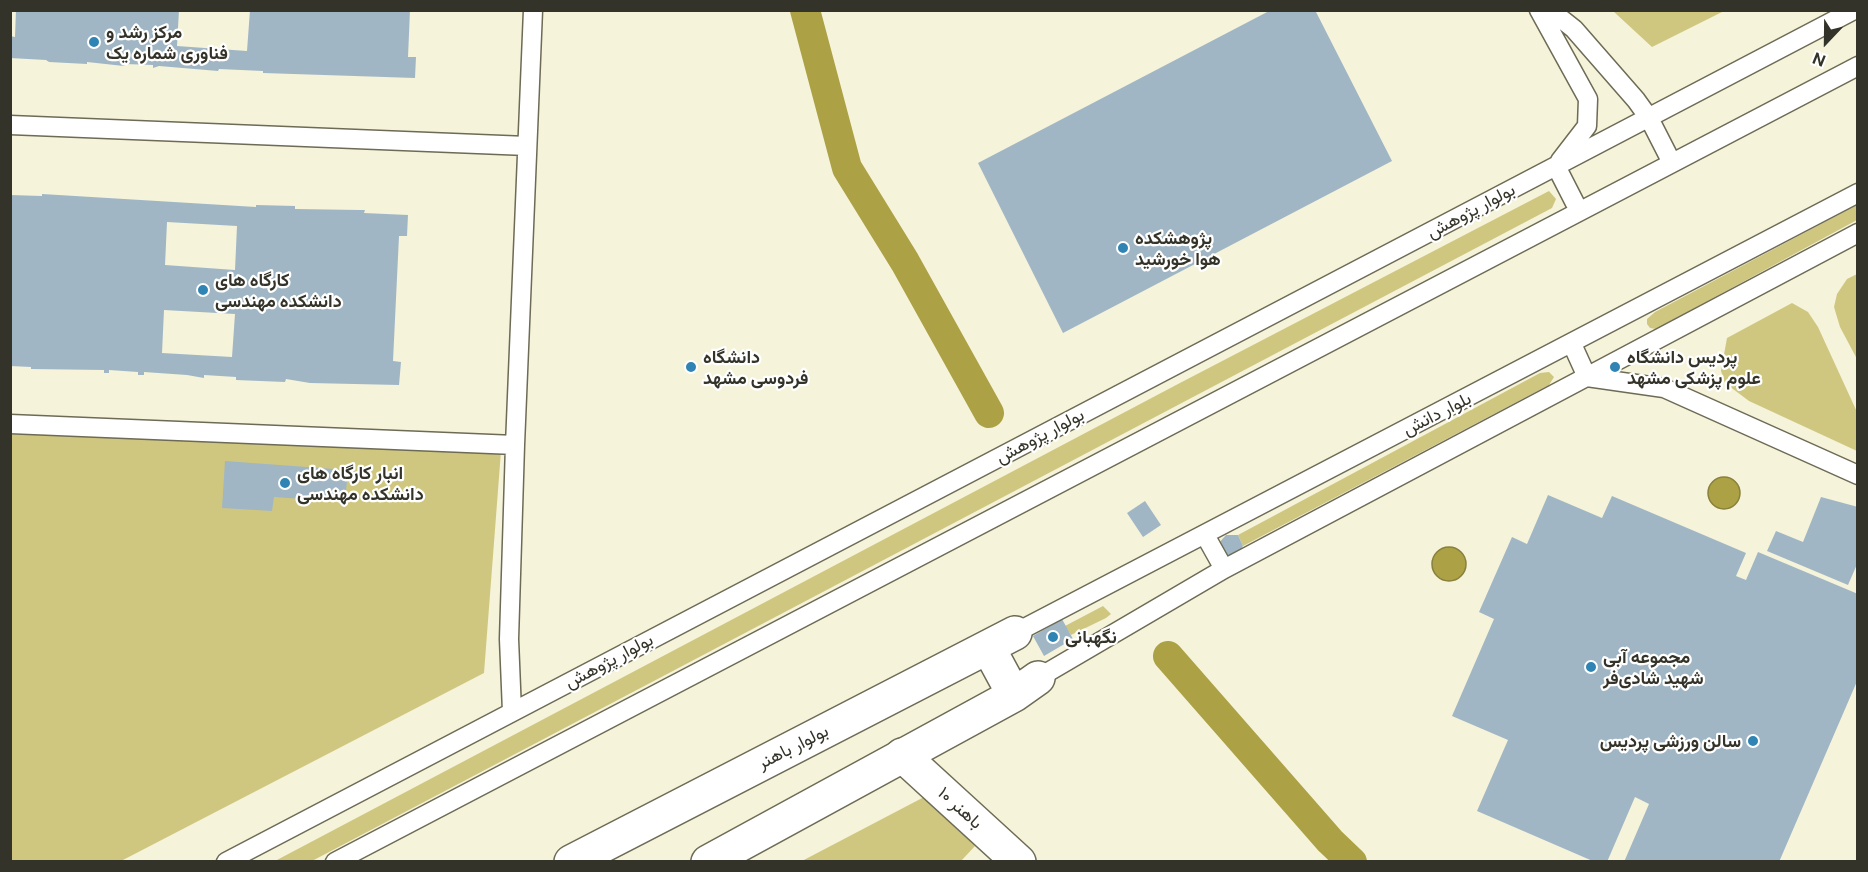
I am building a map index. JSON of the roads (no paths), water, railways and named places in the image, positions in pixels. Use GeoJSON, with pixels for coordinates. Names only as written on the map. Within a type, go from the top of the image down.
{"type":"FeatureCollection","features":[{"type":"Feature","properties":{"kind":"street"},"geometry":{"type":"LineString","coordinates":[[708,861],[1026,686],[1001,640]]}},
{"type":"Feature","properties":{"kind":"street","name":"بولوار باهنر"},"geometry":{"type":"LineString","coordinates":[[571,861],[1001,640]]}},
{"type":"Feature","properties":{"kind":"street","name":"باهنر ۱۰"},"geometry":{"type":"LineString","coordinates":[[902,755],[1019,861]]}},
{"type":"Feature","properties":{"kind":"lane"},"geometry":{"type":"LineString","coordinates":[[512,712],[509,639],[533,10]]}},
{"type":"Feature","properties":{"kind":"lane"},"geometry":{"type":"LineString","coordinates":[[1539,10],[1588,99],[1587,126],[1556,166],[1579,211]]}},
{"type":"Feature","properties":{"kind":"lane"},"geometry":{"type":"LineString","coordinates":[[1550,10],[1574,29],[1649,118],[1672,163]]}},
{"type":"Feature","properties":{"kind":"lane","name":"بولوار پژوهش"},"geometry":{"type":"LineString","coordinates":[[226,861],[1854,10]]}},
{"type":"Feature","properties":{"kind":"lane"},"geometry":{"type":"LineString","coordinates":[[335,861],[1857,66]]}},
{"type":"Feature","properties":{"kind":"lane"},"geometry":{"type":"LineString","coordinates":[[10,125],[527,146]]}},
{"type":"Feature","properties":{"kind":"lane","name":"بلوار دانش"},"geometry":{"type":"LineString","coordinates":[[1001,640],[1572,344],[1857,193]]}},
{"type":"Feature","properties":{"kind":"lane","name":"بلوار دانش"},"geometry":{"type":"LineString","coordinates":[[1026,686],[1224,569],[1857,233]]}},
{"type":"Feature","properties":{"kind":"lane"},"geometry":{"type":"LineString","coordinates":[[1572,344],[1587,377],[1664,388],[1857,475]]}},
{"type":"Feature","properties":{"kind":"lane"},"geometry":{"type":"LineString","coordinates":[[10,424],[515,445]]}},
{"type":"Feature","properties":{"kind":"lane"},"geometry":{"type":"LineString","coordinates":[[1205,535],[1224,569]]}},
{"type":"Feature","properties":{"kind":"waterway"},"geometry":{"type":"LineString","coordinates":[[805,10],[847,168],[905,262],[989,413]]}},
{"type":"Feature","properties":{"kind":"waterway"},"geometry":{"type":"LineString","coordinates":[[1168,656],[1330,841],[1352,862]]}},
{"type":"Feature","properties":{"kind":"place","name":"مرکز رشد و فناوری شماره یک"},"geometry":{"type":"Point","coordinates":[94,42]}},
{"type":"Feature","properties":{"kind":"place","name":"پژوهشکده هوا خورشید"},"geometry":{"type":"Point","coordinates":[1123,248]}},
{"type":"Feature","properties":{"kind":"place","name":"کارگاه های دانشکده مهندسی"},"geometry":{"type":"Point","coordinates":[203,290]}},
{"type":"Feature","properties":{"kind":"place","name":"دانشگاه فردوسی مشهد"},"geometry":{"type":"Point","coordinates":[691,367]}},
{"type":"Feature","properties":{"kind":"place","name":"پردیس دانشگاه علوم پزشکی مشهد"},"geometry":{"type":"Point","coordinates":[1615,367]}},
{"type":"Feature","properties":{"kind":"place","name":"انبار کارگاه های دانشکده مهندسی"},"geometry":{"type":"Point","coordinates":[285,483]}},
{"type":"Feature","properties":{"kind":"place","name":"نگهبانی"},"geometry":{"type":"Point","coordinates":[1053,637]}},
{"type":"Feature","properties":{"kind":"place","name":"مجموعه آبی شهید شادی‌فر"},"geometry":{"type":"Point","coordinates":[1591,667]}},
{"type":"Feature","properties":{"kind":"place","name":"سالن ورزشی پردیس"},"geometry":{"type":"Point","coordinates":[1753,741]}}]}
